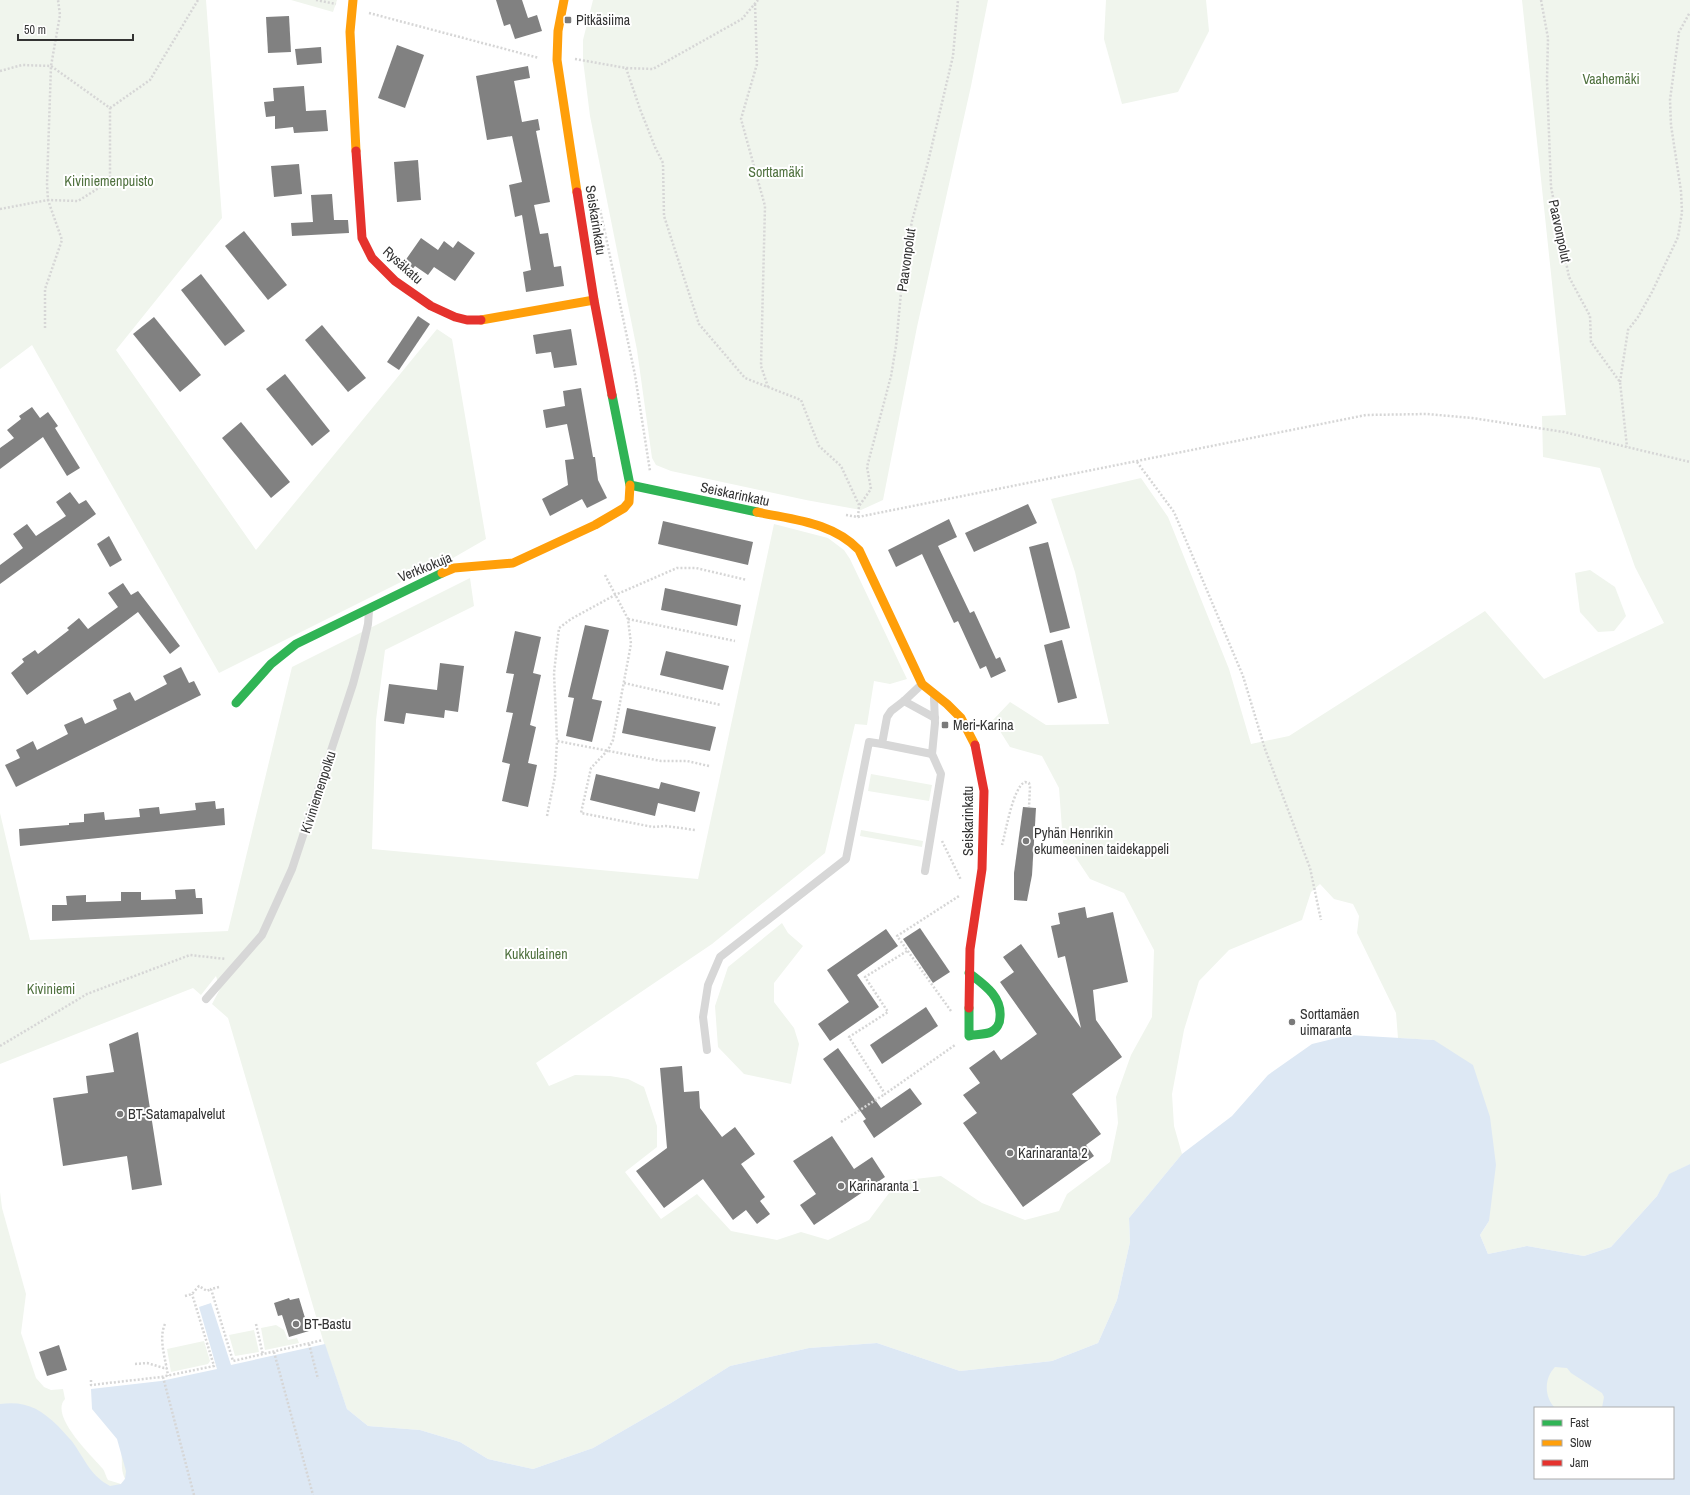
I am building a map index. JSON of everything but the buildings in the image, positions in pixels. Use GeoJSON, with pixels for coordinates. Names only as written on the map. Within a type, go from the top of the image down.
{"type":"FeatureCollection","features":[{"type":"Feature","properties":{"kind":"street","name":"Seiskarinkatu"},"geometry":{"type":"LineString","coordinates":[[564,0],[558,31],[557,60],[594,300],[630,486],[816,525],[837,531],[849,540],[858,550],[922,684],[947,704],[961,718],[975,746],[984,791],[982,869],[970,949],[969,1036]]}},
{"type":"Feature","properties":{"kind":"street","name":"Rysäkatu"},"geometry":{"type":"LineString","coordinates":[[352,4],[350,32],[362,238],[377,264],[402,287],[445,315],[466,321],[481,320],[594,300]]}},
{"type":"Feature","properties":{"kind":"street","name":"Verkkokuja"},"geometry":{"type":"LineString","coordinates":[[236,703],[280,654],[296,644],[429,578],[454,568],[512,563],[583,530],[624,508],[629,502],[630,486]]}},
{"type":"Feature","properties":{"kind":"street"},"geometry":{"type":"LineString","coordinates":[[969,973],[990,990],[998,1002],[1001,1015],[999,1025],[991,1032],[969,1036]]}},
{"type":"Feature","properties":{"kind":"lane","name":"Kiviniemenpolku"},"geometry":{"type":"LineString","coordinates":[[206,999],[262,935],[292,869],[357,670],[368,624],[369,608]]}},
{"type":"Feature","properties":{"kind":"lane"},"geometry":{"type":"LineString","coordinates":[[882,744],[891,711],[922,684]]}},
{"type":"Feature","properties":{"kind":"lane"},"geometry":{"type":"LineString","coordinates":[[924,871],[941,774],[932,754],[935,718],[934,694]]}},
{"type":"Feature","properties":{"kind":"lane"},"geometry":{"type":"LineString","coordinates":[[904,701],[935,718]]}},
{"type":"Feature","properties":{"kind":"lane"},"geometry":{"type":"LineString","coordinates":[[707,1050],[703,1018],[708,985],[720,957],[846,859],[869,742],[932,754]]}},
{"type":"Feature","properties":{"kind":"path"},"geometry":{"type":"LineString","coordinates":[[45,328],[45,289],[62,240],[48,200],[47,184],[51,66],[60,15],[58,0]]}},
{"type":"Feature","properties":{"kind":"path"},"geometry":{"type":"LineString","coordinates":[[110,108],[150,80],[198,0]]}},
{"type":"Feature","properties":{"kind":"path"},"geometry":{"type":"LineString","coordinates":[[575,59],[626,68],[653,69],[742,19],[758,0]]}},
{"type":"Feature","properties":{"kind":"path","name":"Paavonpolut"},"geometry":{"type":"LineString","coordinates":[[858,517],[859,506],[870,489],[867,467],[892,368],[896,346],[903,271],[912,221],[928,162],[953,56],[958,0]]}},
{"type":"Feature","properties":{"kind":"path","name":"Paavonpolut"},"geometry":{"type":"LineString","coordinates":[[1541,0],[1548,38],[1547,80],[1550,187],[1569,278],[1590,316],[1591,342],[1620,382],[1628,447]]}},
{"type":"Feature","properties":{"kind":"path"},"geometry":{"type":"LineString","coordinates":[[352,4],[540,58]]}},
{"type":"Feature","properties":{"kind":"path"},"geometry":{"type":"LineString","coordinates":[[755,4],[757,64],[741,119],[765,206],[761,366],[768,387]]}},
{"type":"Feature","properties":{"kind":"path"},"geometry":{"type":"LineString","coordinates":[[1620,382],[1628,330],[1638,317],[1652,292],[1678,237],[1682,212],[1681,191],[1671,125],[1670,100],[1679,32],[1690,12]]}},
{"type":"Feature","properties":{"kind":"path"},"geometry":{"type":"LineString","coordinates":[[576,53],[576,66]]}},
{"type":"Feature","properties":{"kind":"path"},"geometry":{"type":"LineString","coordinates":[[0,71],[22,65],[51,66],[110,108]]}},
{"type":"Feature","properties":{"kind":"path"},"geometry":{"type":"LineString","coordinates":[[626,68],[654,147],[663,163],[664,216],[699,324],[745,378],[801,400],[819,446],[841,466],[859,506]]}},
{"type":"Feature","properties":{"kind":"path"},"geometry":{"type":"LineString","coordinates":[[0,209],[48,200],[78,201],[110,181],[110,108]]}},
{"type":"Feature","properties":{"kind":"path"},"geometry":{"type":"LineString","coordinates":[[599,204],[635,375],[650,472],[656,473]]}},
{"type":"Feature","properties":{"kind":"path"},"geometry":{"type":"LineString","coordinates":[[845,515],[858,517],[1366,415],[1427,414],[1472,418],[1564,432],[1690,462]]}},
{"type":"Feature","properties":{"kind":"path"},"geometry":{"type":"LineString","coordinates":[[1137,462],[1174,512],[1243,676],[1265,749],[1310,868],[1320,920]]}},
{"type":"Feature","properties":{"kind":"path"},"geometry":{"type":"LineString","coordinates":[[547,816],[555,776],[557,741],[554,673],[559,628],[571,619],[615,595],[677,568],[696,568],[747,580]]}},
{"type":"Feature","properties":{"kind":"path"},"geometry":{"type":"LineString","coordinates":[[605,576],[628,619],[631,644],[613,740],[608,750],[591,768],[581,813],[652,827],[666,826],[695,830]]}},
{"type":"Feature","properties":{"kind":"path"},"geometry":{"type":"LineString","coordinates":[[628,619],[735,641]]}},
{"type":"Feature","properties":{"kind":"path"},"geometry":{"type":"LineString","coordinates":[[624,683],[721,705]]}},
{"type":"Feature","properties":{"kind":"path"},"geometry":{"type":"LineString","coordinates":[[557,741],[661,761],[687,761],[709,766]]}},
{"type":"Feature","properties":{"kind":"path"},"geometry":{"type":"LineString","coordinates":[[933,823],[964,884]]}},
{"type":"Feature","properties":{"kind":"path"},"geometry":{"type":"LineString","coordinates":[[955,1017],[897,936],[960,895]]}},
{"type":"Feature","properties":{"kind":"path"},"geometry":{"type":"LineString","coordinates":[[885,1094],[849,1037],[888,1012],[866,977],[907,951]]}},
{"type":"Feature","properties":{"kind":"path"},"geometry":{"type":"LineString","coordinates":[[0,1046],[87,994],[190,954],[222,958],[238,963]]}},
{"type":"Feature","properties":{"kind":"path"},"geometry":{"type":"LineString","coordinates":[[842,1122],[969,1036]]}},
{"type":"Feature","properties":{"kind":"path"},"geometry":{"type":"LineString","coordinates":[[185,1296],[192,1294],[199,1286],[207,1291],[219,1287]]}},
{"type":"Feature","properties":{"kind":"path"},"geometry":{"type":"LineString","coordinates":[[211,1289],[233,1361],[323,1340]]}},
{"type":"Feature","properties":{"kind":"path"},"geometry":{"type":"LineString","coordinates":[[90,1380],[91,1385],[163,1377],[214,1366],[192,1294]]}},
{"type":"Feature","properties":{"kind":"path"},"geometry":{"type":"LineString","coordinates":[[165,1324],[162,1330],[162,1345],[168,1376]]}},
{"type":"Feature","properties":{"kind":"path"},"geometry":{"type":"LineString","coordinates":[[256,1324],[262,1355]]}},
{"type":"Feature","properties":{"kind":"path"},"geometry":{"type":"LineString","coordinates":[[308,1344],[318,1379]]}},
{"type":"Feature","properties":{"kind":"path"},"geometry":{"type":"LineString","coordinates":[[274,1352],[313,1495]]}},
{"type":"Feature","properties":{"kind":"path"},"geometry":{"type":"LineString","coordinates":[[135,1364],[144,1363],[167,1368]]}},
{"type":"Feature","properties":{"kind":"path"},"geometry":{"type":"LineString","coordinates":[[163,1377],[194,1495]]}},
{"type":"Feature","properties":{"kind":"green space","name":"Kiviniemenpuisto"},"geometry":{"type":"Polygon","coordinates":[[[0,0],[206,0],[222,218],[116,350],[256,550],[437,329],[452,339],[486,539],[453,558],[435,565],[219,673],[32,345],[0,369],[0,0]]]}},
{"type":"Feature","properties":{"kind":"green space"},"geometry":{"type":"Polygon","coordinates":[[[291,0],[337,0],[333,12],[291,0]]]}},
{"type":"Feature","properties":{"kind":"green space","name":"Sorttamäki"},"geometry":{"type":"Polygon","coordinates":[[[593,0],[988,0],[971,86],[917,327],[883,500],[861,510],[806,500],[671,471],[656,465],[652,458],[637,350],[590,116],[583,60],[583,40],[593,0]]]}},
{"type":"Feature","properties":{"kind":"green space"},"geometry":{"type":"Polygon","coordinates":[[[1106,0],[1206,0],[1209,31],[1178,92],[1122,104],[1104,39],[1106,0]]]}},
{"type":"Feature","properties":{"kind":"green space"},"geometry":{"type":"Polygon","coordinates":[[[1522,0],[1690,0],[1690,1164],[1670,1174],[1657,1196],[1611,1247],[1584,1256],[1527,1246],[1488,1254],[1480,1235],[1489,1221],[1434,1040],[1398,1038],[1396,1013],[1357,933],[1359,916],[1353,904],[1334,899],[1320,884],[1311,892],[1302,920],[1229,950],[1199,981],[1184,1030],[1172,1094],[1174,1126],[1182,1154],[1129,1218],[1130,1242],[1117,1300],[1098,1343],[1052,1361],[960,1371],[877,1343],[809,1348],[730,1366],[671,1403],[593,1448],[533,1469],[488,1459],[460,1442],[420,1430],[368,1426],[347,1409],[323,1340],[228,1018],[212,1004],[220,989],[216,976],[201,995],[193,988],[0,1064],[0,813],[30,940],[228,931],[292,667],[470,578],[474,606],[385,650],[376,720],[372,849],[698,879],[774,524],[828,538],[844,550],[850,559],[907,679],[890,684],[874,681],[867,725],[855,724],[825,853],[712,944],[536,1063],[549,1086],[575,1075],[610,1076],[628,1079],[644,1087],[657,1126],[657,1147],[625,1172],[661,1219],[697,1194],[731,1231],[777,1240],[801,1232],[828,1240],[869,1220],[898,1181],[941,1176],[982,1203],[1025,1220],[1059,1211],[1067,1194],[1110,1162],[1118,1123],[1116,1097],[1131,1055],[1152,1017],[1154,950],[1124,893],[1090,879],[1076,858],[1063,843],[1059,788],[1042,756],[1010,747],[993,720],[1010,702],[1046,725],[1109,724],[1075,572],[1051,499],[1141,478],[1168,517],[1229,669],[1251,744],[1289,736],[1485,611],[1544,679],[1664,623],[1635,567],[1600,468],[1543,457],[1542,416],[1566,415],[1522,0]]]}},
{"type":"Feature","properties":{"kind":"green space"},"geometry":{"type":"Polygon","coordinates":[[[1590,570],[1615,587],[1626,616],[1614,631],[1598,632],[1580,612],[1575,573],[1590,570]]]}},
{"type":"Feature","properties":{"kind":"green space"},"geometry":{"type":"Polygon","coordinates":[[[871,774],[932,785],[929,801],[868,791],[871,774]]]}},
{"type":"Feature","properties":{"kind":"green space"},"geometry":{"type":"Polygon","coordinates":[[[861,830],[923,841],[922,847],[860,836],[861,830]]]}},
{"type":"Feature","properties":{"kind":"green space"},"geometry":{"type":"Polygon","coordinates":[[[782,923],[788,933],[803,946],[774,983],[774,1002],[794,1028],[799,1044],[791,1084],[744,1074],[718,1047],[715,1006],[728,967],[782,923]]]}},
{"type":"Feature","properties":{"kind":"green space"},"geometry":{"type":"Polygon","coordinates":[[[0,1192],[2,1208],[26,1294],[21,1333],[36,1378],[44,1387],[51,1390],[63,1389],[65,1399],[62,1406],[63,1415],[67,1425],[82,1446],[103,1469],[108,1480],[121,1484],[125,1479],[122,1468],[121,1450],[143,1488],[48,1495],[0,1447],[0,1192]]]}},
{"type":"Feature","properties":{"kind":"green space"},"geometry":{"type":"Polygon","coordinates":[[[276,1325],[284,1330],[288,1340],[297,1338],[299,1343],[265,1350],[261,1328],[276,1325]]]}},
{"type":"Feature","properties":{"kind":"green space"},"geometry":{"type":"Polygon","coordinates":[[[254,1330],[259,1352],[235,1356],[229,1335],[254,1330]]]}},
{"type":"Feature","properties":{"kind":"green space"},"geometry":{"type":"Polygon","coordinates":[[[204,1341],[210,1361],[208,1364],[171,1372],[167,1349],[204,1341]]]}},
{"type":"Feature","properties":{"kind":"green space"},"geometry":{"type":"Polygon","coordinates":[[[1549,1342],[1623,1407],[1535,1407],[1549,1342]]]}},
{"type":"Feature","properties":{"kind":"shaded area"},"geometry":{"type":"Polygon","coordinates":[[[1349,1035],[1434,1040],[1473,1065],[1490,1117],[1496,1165],[1489,1221],[1480,1235],[1488,1254],[1527,1246],[1584,1256],[1611,1247],[1657,1196],[1669,1174],[1690,1164],[1690,1495],[0,1495],[0,1404],[9,1403],[32,1407],[45,1415],[70,1439],[94,1474],[110,1486],[121,1484],[125,1479],[126,1471],[117,1439],[92,1409],[91,1389],[161,1381],[217,1369],[199,1307],[211,1303],[231,1365],[325,1344],[347,1409],[368,1426],[420,1430],[460,1442],[488,1459],[533,1469],[593,1448],[671,1403],[730,1366],[809,1348],[877,1343],[960,1371],[1052,1361],[1098,1343],[1117,1300],[1130,1242],[1129,1218],[1182,1154],[1232,1116],[1268,1075],[1312,1044],[1349,1035]]]}},
{"type":"Feature","properties":{"kind":"traffic: fast"},"geometry":{"type":"LineString","coordinates":[[612,395],[630,485],[757,512]]}},
{"type":"Feature","properties":{"kind":"traffic: fast"},"geometry":{"type":"LineString","coordinates":[[236,703],[271,664],[296,644],[442,573]]}},
{"type":"Feature","properties":{"kind":"traffic: fast"},"geometry":{"type":"LineString","coordinates":[[969,973],[985,986],[995,997],[1000,1010],[998,1026],[986,1034],[969,1036],[969,1008]]}},
{"type":"Feature","properties":{"kind":"traffic: slow"},"geometry":{"type":"LineString","coordinates":[[353,0],[350,32],[356,151]]}},
{"type":"Feature","properties":{"kind":"traffic: slow"},"geometry":{"type":"LineString","coordinates":[[564,0],[558,31],[557,60],[577,192]]}},
{"type":"Feature","properties":{"kind":"traffic: slow"},"geometry":{"type":"LineString","coordinates":[[481,320],[594,300]]}},
{"type":"Feature","properties":{"kind":"traffic: slow"},"geometry":{"type":"LineString","coordinates":[[442,573],[454,568],[513,563],[595,525],[624,508],[629,502],[630,485]]}},
{"type":"Feature","properties":{"kind":"traffic: slow"},"geometry":{"type":"LineString","coordinates":[[757,512],[798,520],[825,528],[837,533],[859,550],[922,684],[947,704],[961,718],[975,745]]}},
{"type":"Feature","properties":{"kind":"traffic: jam"},"geometry":{"type":"LineString","coordinates":[[356,151],[362,238],[372,258],[395,281],[431,306],[455,317],[467,320],[481,320]]}},
{"type":"Feature","properties":{"kind":"traffic: jam"},"geometry":{"type":"LineString","coordinates":[[577,192],[594,300],[612,395]]}},
{"type":"Feature","properties":{"kind":"traffic: jam"},"geometry":{"type":"LineString","coordinates":[[969,1008],[970,949],[982,869],[984,791],[975,745]]}},
{"type":"Feature","properties":{"kind":"place","name":"Pitkäsiima"},"geometry":{"type":"Point","coordinates":[568,20]}},
{"type":"Feature","properties":{"kind":"place","name":"Meri-Karina"},"geometry":{"type":"Point","coordinates":[945,725]}},
{"type":"Feature","properties":{"kind":"place","name":"Pyhän Henrikin ekumeeninen taidekappeli"},"geometry":{"type":"Point","coordinates":[1026,841]}},
{"type":"Feature","properties":{"kind":"place","name":"Sorttamäen uimaranta"},"geometry":{"type":"Point","coordinates":[1292,1022]}},
{"type":"Feature","properties":{"kind":"place","name":"BT-Satamapalvelut"},"geometry":{"type":"Point","coordinates":[120,1114]}},
{"type":"Feature","properties":{"kind":"place","name":"Karinaranta 2"},"geometry":{"type":"Point","coordinates":[1010,1153]}},
{"type":"Feature","properties":{"kind":"place","name":"Karinaranta 1"},"geometry":{"type":"Point","coordinates":[841,1186]}},
{"type":"Feature","properties":{"kind":"place","name":"BT-Bastu"},"geometry":{"type":"Point","coordinates":[296,1324]}},
{"type":"Feature","properties":{"kind":"park label","name":"Vaahemäki"},"geometry":{"type":"Point","coordinates":[1611,79]}},
{"type":"Feature","properties":{"kind":"park label","name":"Kukkulainen"},"geometry":{"type":"Point","coordinates":[536,954]}},
{"type":"Feature","properties":{"kind":"park label","name":"Kiviniemi"},"geometry":{"type":"Point","coordinates":[51,989]}}]}
